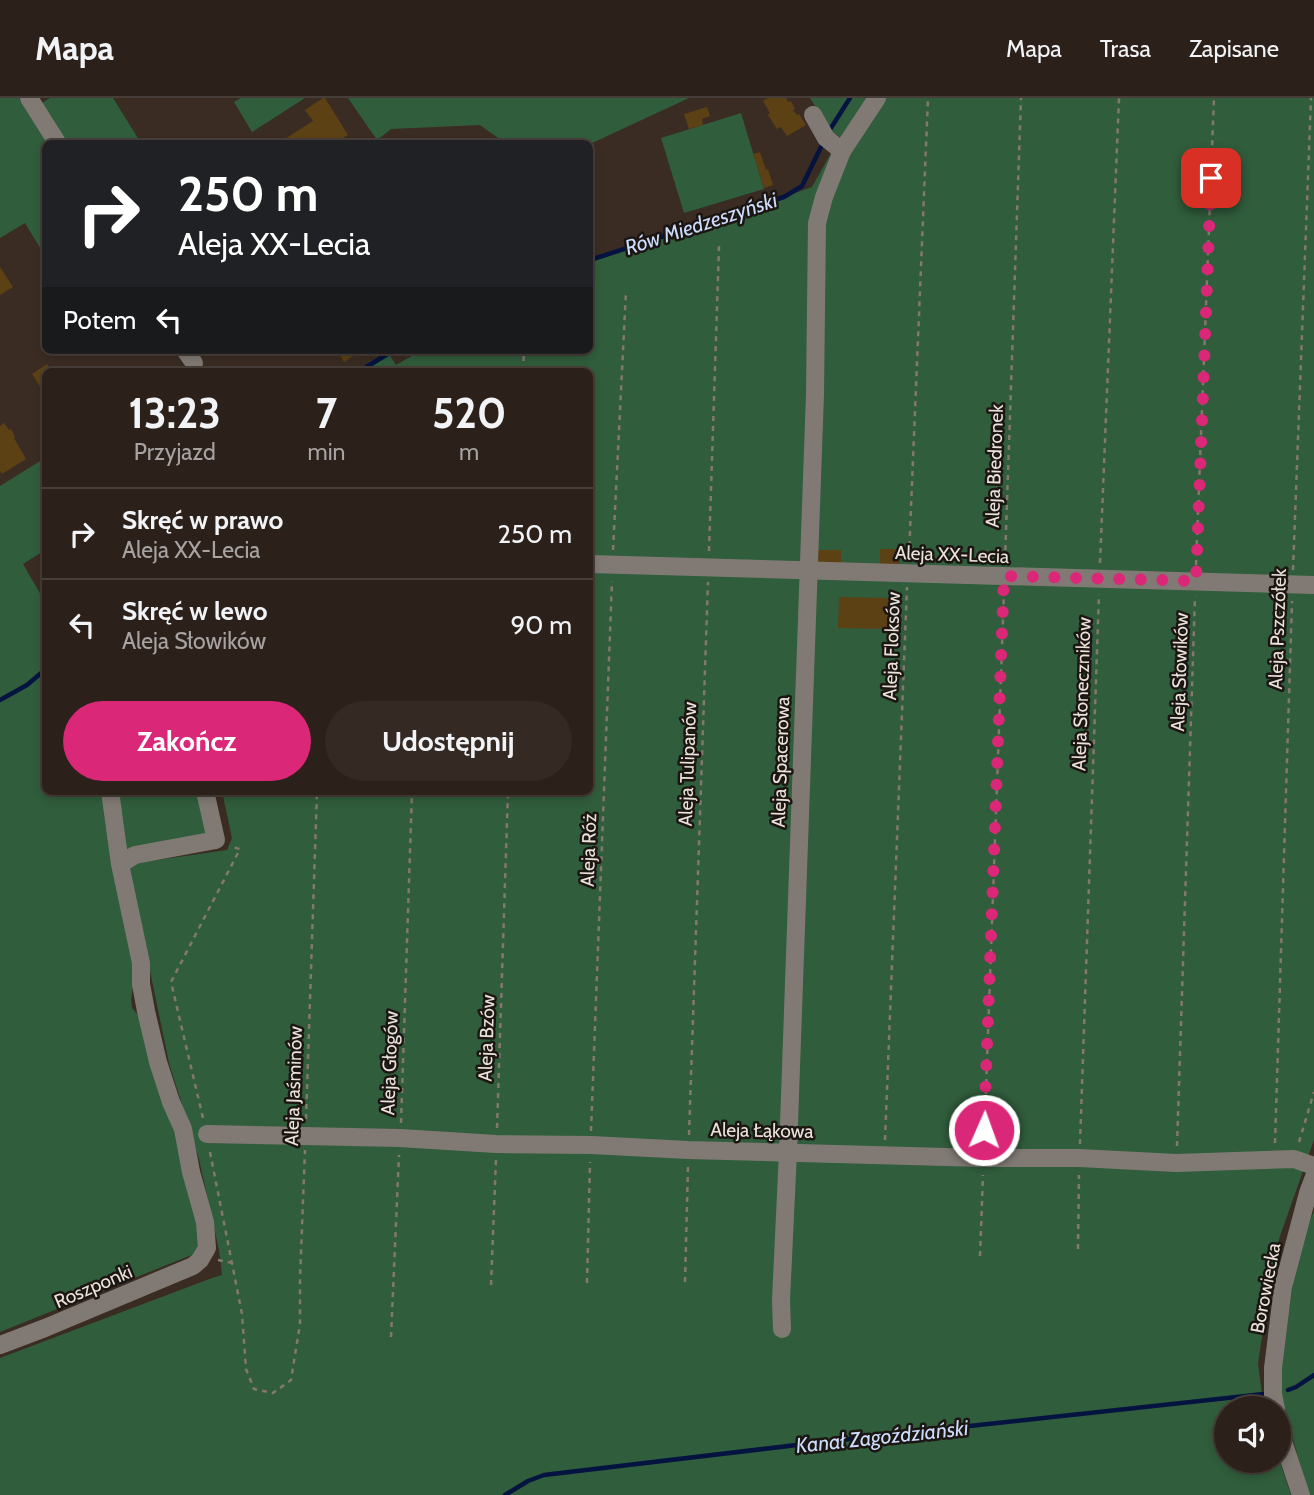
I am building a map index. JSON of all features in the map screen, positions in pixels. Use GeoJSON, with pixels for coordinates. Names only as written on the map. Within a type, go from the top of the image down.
{"type":"FeatureCollection","features":[{"type":"Feature","properties":{"kind":"street"},"geometry":{"type":"LineString","coordinates":[[29,98],[55,140]]}},
{"type":"Feature","properties":{"kind":"street","name":"Aleja Spacerowa"},"geometry":{"type":"LineString","coordinates":[[782,1329],[780,1300],[788,1152],[816,394],[817,223],[842,151],[877,98]]}},
{"type":"Feature","properties":{"kind":"street"},"geometry":{"type":"LineString","coordinates":[[813,115],[826,138],[842,151]]}},
{"type":"Feature","properties":{"kind":"street","name":"Aleja XX-Lecia"},"geometry":{"type":"LineString","coordinates":[[593,564],[1314,585]]}},
{"type":"Feature","properties":{"kind":"street"},"geometry":{"type":"LineString","coordinates":[[111,795],[120,864],[135,855],[216,840],[206,795]]}},
{"type":"Feature","properties":{"kind":"street","name":"Roszponki"},"geometry":{"type":"LineString","coordinates":[[0,1345],[172,1276],[193,1266],[208,1248],[205,1223],[183,1129],[158,1062],[144,1000],[139,948],[120,864]]}},
{"type":"Feature","properties":{"kind":"street","name":"Aleja Łąkowa"},"geometry":{"type":"LineString","coordinates":[[207,1134],[1176,1163],[1294,1159],[1314,1166]]}},
{"type":"Feature","properties":{"kind":"street","name":"Borowiecka"},"geometry":{"type":"LineString","coordinates":[[1273,1396],[1273,1368],[1283,1286],[1314,1177]]}},
{"type":"Feature","properties":{"kind":"street"},"geometry":{"type":"LineString","coordinates":[[1291,1465],[1301,1495]]}},
{"type":"Feature","properties":{"kind":"path","name":"Aleja Floksów"},"geometry":{"type":"LineString","coordinates":[[885,1154],[929,98]]}},
{"type":"Feature","properties":{"kind":"path","name":"Aleja Biedronek"},"geometry":{"type":"LineString","coordinates":[[980,1256],[1021,98]]}},
{"type":"Feature","properties":{"kind":"path","name":"Aleja Słoneczników"},"geometry":{"type":"LineString","coordinates":[[1078,1249],[1099,579],[1119,98]]}},
{"type":"Feature","properties":{"kind":"path","name":"Aleja Słowików"},"geometry":{"type":"LineString","coordinates":[[1176,1163],[1214,98]]}},
{"type":"Feature","properties":{"kind":"path","name":"Aleja Pszczółek"},"geometry":{"type":"LineString","coordinates":[[1274,1161],[1311,98]]}},
{"type":"Feature","properties":{"kind":"path","name":"Aleja Tulipanów"},"geometry":{"type":"LineString","coordinates":[[685,1282],[719,246]]}},
{"type":"Feature","properties":{"kind":"path","name":"Aleja Róż"},"geometry":{"type":"LineString","coordinates":[[587,1283],[612,565],[626,291]]}},
{"type":"Feature","properties":{"kind":"path"},"geometry":{"type":"LineString","coordinates":[[429,361],[429,368]]}},
{"type":"Feature","properties":{"kind":"path","name":"Aleja Jaśminów"},"geometry":{"type":"LineString","coordinates":[[291,1380],[300,1324],[317,795]]}},
{"type":"Feature","properties":{"kind":"path","name":"Aleja Głogów"},"geometry":{"type":"LineString","coordinates":[[391,1337],[412,795]]}},
{"type":"Feature","properties":{"kind":"path","name":"Aleja Bzów"},"geometry":{"type":"LineString","coordinates":[[491,1285],[508,795]]}},
{"type":"Feature","properties":{"kind":"path"},"geometry":{"type":"LineString","coordinates":[[1294,1159],[1314,1092]]}},
{"type":"Feature","properties":{"kind":"green space"},"geometry":{"type":"Polygon","coordinates":[[[0,98],[19,98],[46,140],[42,140],[42,251],[25,223],[0,238],[0,98]]]}},
{"type":"Feature","properties":{"kind":"green space"},"geometry":{"type":"Polygon","coordinates":[[[50,98],[113,98],[139,140],[62,140],[40,104],[50,98]]]}},
{"type":"Feature","properties":{"kind":"green space"},"geometry":{"type":"Polygon","coordinates":[[[241,98],[305,98],[252,132],[234,102],[241,98]]]}},
{"type":"Feature","properties":{"kind":"green space"},"geometry":{"type":"Polygon","coordinates":[[[348,98],[689,98],[593,143],[593,140],[501,140],[480,125],[391,129],[377,140],[348,98]]]}},
{"type":"Feature","properties":{"kind":"green space"},"geometry":{"type":"Polygon","coordinates":[[[810,98],[1314,98],[1314,1140],[1274,1259],[1258,1363],[1262,1396],[1214,1396],[1214,1473],[1284,1473],[1291,1495],[0,1495],[0,1358],[222,1275],[199,1159],[169,1063],[128,864],[227,850],[232,838],[223,795],[593,795],[593,368],[364,368],[389,354],[396,365],[415,354],[593,354],[593,261],[812,187],[840,137],[830,130],[810,98]]]}},
{"type":"Feature","properties":{"kind":"green space"},"geometry":{"type":"Polygon","coordinates":[[[741,113],[764,189],[684,213],[661,138],[741,113]]]}},
{"type":"Feature","properties":{"kind":"green space"},"geometry":{"type":"Polygon","coordinates":[[[42,460],[42,552],[23,564],[42,597],[42,795],[106,795],[136,970],[132,1008],[145,1023],[171,1111],[202,1240],[194,1254],[0,1332],[0,486],[42,460]]]}},
{"type":"Feature","properties":{"kind":"green space"},"geometry":{"type":"Polygon","coordinates":[[[113,795],[203,795],[207,834],[121,853],[113,795]]]}},
{"type":"Feature","properties":{"kind":"green space"},"geometry":{"type":"Polygon","coordinates":[[[1314,1211],[1314,1495],[1309,1495],[1291,1433],[1291,1396],[1281,1396],[1281,1365],[1298,1247],[1314,1211]]]}},
{"type":"Feature","properties":{"kind":"building"},"geometry":{"type":"Polygon","coordinates":[[[325,98],[348,135],[339,140],[283,140],[313,121],[305,110],[325,98]]]}},
{"type":"Feature","properties":{"kind":"building"},"geometry":{"type":"Polygon","coordinates":[[[768,98],[786,98],[788,102],[791,101],[795,109],[793,110],[806,125],[787,136],[781,127],[777,129],[763,101],[768,98]]]}},
{"type":"Feature","properties":{"kind":"building"},"geometry":{"type":"Polygon","coordinates":[[[707,107],[710,116],[702,119],[703,125],[689,129],[684,114],[707,107]]]}},
{"type":"Feature","properties":{"kind":"building"},"geometry":{"type":"Polygon","coordinates":[[[760,152],[773,185],[764,188],[753,154],[760,152]]]}},
{"type":"Feature","properties":{"kind":"building"},"geometry":{"type":"Polygon","coordinates":[[[0,267],[13,287],[0,295],[0,267]]]}},
{"type":"Feature","properties":{"kind":"building"},"geometry":{"type":"Polygon","coordinates":[[[339,354],[356,354],[344,362],[339,354]]]}},
{"type":"Feature","properties":{"kind":"building"},"geometry":{"type":"Polygon","coordinates":[[[47,364],[49,368],[42,368],[42,390],[32,374],[47,364]]]}},
{"type":"Feature","properties":{"kind":"building"},"geometry":{"type":"Polygon","coordinates":[[[4,423],[11,429],[26,459],[2,474],[0,426],[4,423]]]}},
{"type":"Feature","properties":{"kind":"building"},"geometry":{"type":"Polygon","coordinates":[[[880,549],[900,549],[900,566],[880,566],[880,549]]]}},
{"type":"Feature","properties":{"kind":"building"},"geometry":{"type":"Polygon","coordinates":[[[814,550],[841,550],[841,563],[814,563],[814,550]]]}},
{"type":"Feature","properties":{"kind":"building"},"geometry":{"type":"Polygon","coordinates":[[[839,597],[890,598],[890,629],[838,628],[839,597]]]}},
{"type":"Feature","properties":{"kind":"waterway","name":"Rów Miedzeszyński"},"geometry":{"type":"LineString","coordinates":[[829,131],[850,98]]}},
{"type":"Feature","properties":{"kind":"waterway","name":"Rów Miedzeszyński"},"geometry":{"type":"LineString","coordinates":[[593,259],[784,197],[802,186],[824,141]]}},
{"type":"Feature","properties":{"kind":"waterway","name":"Rów Miedzeszyński"},"geometry":{"type":"LineString","coordinates":[[365,368],[388,354]]}},
{"type":"Feature","properties":{"kind":"waterway","name":"Rów Miedzeszyński"},"geometry":{"type":"LineString","coordinates":[[0,700],[27,685],[42,672]]}},
{"type":"Feature","properties":{"kind":"waterway","name":"Kanał Zagoździański"},"geometry":{"type":"LineString","coordinates":[[1288,1390],[1314,1375]]}},
{"type":"Feature","properties":{"kind":"waterway","name":"Kanał Zagoździański"},"geometry":{"type":"LineString","coordinates":[[505,1495],[544,1475],[1264,1394]]}},
{"type":"Feature","properties":{"kind":"route"},"geometry":{"type":"LineString","coordinates":[[984,1130],[1004,576],[1196,581],[1211,178]]}}]}
